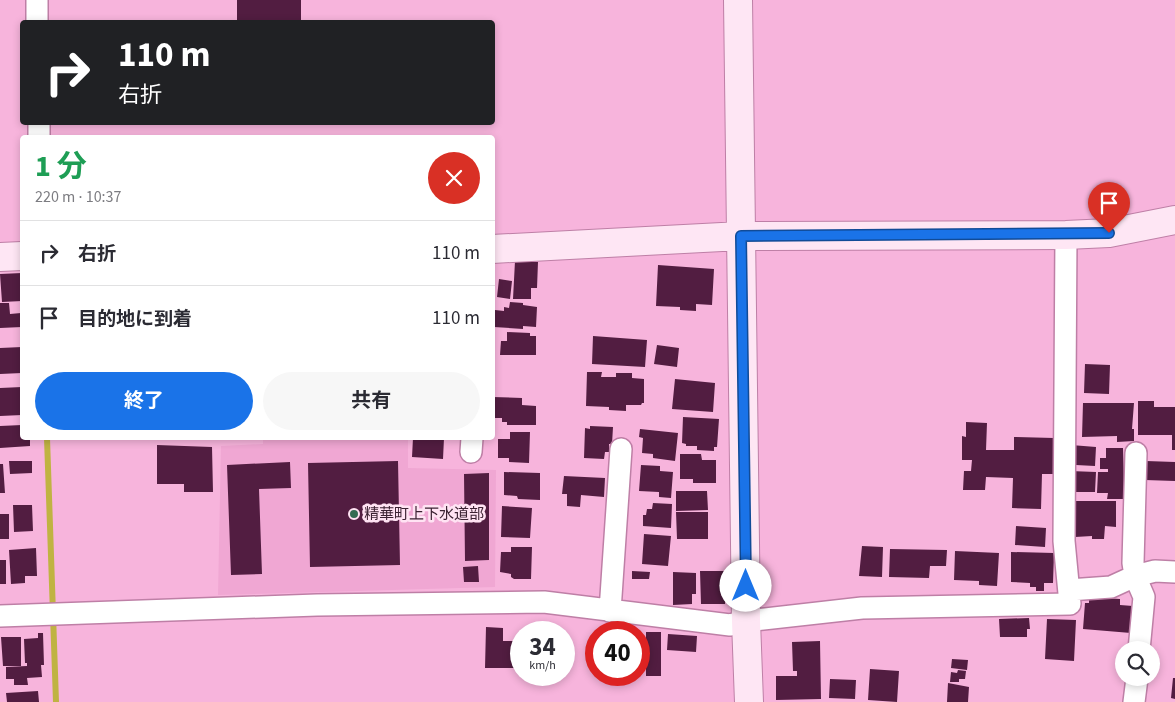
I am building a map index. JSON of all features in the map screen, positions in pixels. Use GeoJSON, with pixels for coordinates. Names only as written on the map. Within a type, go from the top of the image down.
{"type":"FeatureCollection","features":[{"type":"Feature","properties":{"kind":"street"},"geometry":{"type":"LineString","coordinates":[[37,0],[37,20]]}},
{"type":"Feature","properties":{"kind":"street"},"geometry":{"type":"LineString","coordinates":[[738,0],[746,621],[749,702]]}},
{"type":"Feature","properties":{"kind":"street"},"geometry":{"type":"LineString","coordinates":[[495,249],[741,236],[1066,235],[1109,233],[1175,220]]}},
{"type":"Feature","properties":{"kind":"street"},"geometry":{"type":"LineString","coordinates":[[0,616],[435,602],[544,602],[730,625],[746,621],[862,608],[1070,604],[1064,531],[1066,235]]}},
{"type":"Feature","properties":{"kind":"street"},"geometry":{"type":"LineString","coordinates":[[0,257],[20,256]]}},
{"type":"Feature","properties":{"kind":"street"},"geometry":{"type":"LineString","coordinates":[[610,611],[621,449]]}},
{"type":"Feature","properties":{"kind":"street"},"geometry":{"type":"LineString","coordinates":[[1136,453],[1133,563],[1134,576],[1144,597],[1140,641]]}},
{"type":"Feature","properties":{"kind":"street"},"geometry":{"type":"LineString","coordinates":[[1069,590],[1111,587],[1134,576],[1154,571],[1175,572]]}},
{"type":"Feature","properties":{"kind":"street"},"geometry":{"type":"LineString","coordinates":[[1134,702],[1136,686]]}},
{"type":"Feature","properties":{"kind":"shaded area"},"geometry":{"type":"Polygon","coordinates":[[[263,440],[408,440],[408,468],[496,470],[495,587],[218,595],[221,446],[263,444],[263,440]]]}},
{"type":"Feature","properties":{"kind":"building"},"geometry":{"type":"Polygon","coordinates":[[[237,0],[301,0],[301,20],[237,20],[237,0]]]}},
{"type":"Feature","properties":{"kind":"building"},"geometry":{"type":"Polygon","coordinates":[[[515,261],[538,262],[537,288],[531,288],[531,299],[513,299],[515,261]]]}},
{"type":"Feature","properties":{"kind":"building"},"geometry":{"type":"Polygon","coordinates":[[[658,265],[714,269],[712,305],[696,304],[696,311],[680,310],[680,307],[656,306],[658,265]]]}},
{"type":"Feature","properties":{"kind":"building"},"geometry":{"type":"Polygon","coordinates":[[[20,273],[20,301],[2,302],[0,274],[20,273]]]}},
{"type":"Feature","properties":{"kind":"building"},"geometry":{"type":"Polygon","coordinates":[[[499,279],[512,281],[510,299],[497,297],[499,279]]]}},
{"type":"Feature","properties":{"kind":"building"},"geometry":{"type":"Polygon","coordinates":[[[510,302],[537,307],[536,327],[523,326],[523,329],[495,327],[495,310],[504,311],[504,307],[509,308],[510,302]]]}},
{"type":"Feature","properties":{"kind":"building"},"geometry":{"type":"Polygon","coordinates":[[[0,303],[9,303],[10,314],[20,313],[20,327],[0,328],[0,303]]]}},
{"type":"Feature","properties":{"kind":"building"},"geometry":{"type":"Polygon","coordinates":[[[507,332],[530,333],[530,336],[536,336],[536,355],[500,355],[501,341],[507,341],[507,332]]]}},
{"type":"Feature","properties":{"kind":"building"},"geometry":{"type":"Polygon","coordinates":[[[593,336],[647,340],[645,367],[592,364],[593,336]]]}},
{"type":"Feature","properties":{"kind":"building"},"geometry":{"type":"Polygon","coordinates":[[[657,345],[679,348],[677,367],[654,364],[657,345]]]}},
{"type":"Feature","properties":{"kind":"building"},"geometry":{"type":"Polygon","coordinates":[[[20,347],[20,373],[0,374],[0,348],[20,347]]]}},
{"type":"Feature","properties":{"kind":"building"},"geometry":{"type":"Polygon","coordinates":[[[1085,364],[1110,365],[1109,394],[1084,393],[1085,364]]]}},
{"type":"Feature","properties":{"kind":"building"},"geometry":{"type":"Polygon","coordinates":[[[587,372],[602,372],[601,377],[616,377],[616,373],[632,373],[632,378],[644,379],[644,403],[641,405],[626,405],[626,411],[609,410],[609,407],[586,406],[587,372]]]}},
{"type":"Feature","properties":{"kind":"building"},"geometry":{"type":"Polygon","coordinates":[[[675,379],[715,383],[713,412],[672,409],[675,379]]]}},
{"type":"Feature","properties":{"kind":"building"},"geometry":{"type":"Polygon","coordinates":[[[20,387],[20,415],[0,416],[0,388],[20,387]]]}},
{"type":"Feature","properties":{"kind":"building"},"geometry":{"type":"Polygon","coordinates":[[[495,397],[522,398],[522,405],[536,406],[536,425],[507,425],[507,422],[502,422],[502,418],[495,418],[495,397]]]}},
{"type":"Feature","properties":{"kind":"building"},"geometry":{"type":"Polygon","coordinates":[[[1138,401],[1154,401],[1154,407],[1175,407],[1175,450],[1172,450],[1172,435],[1138,435],[1138,401]]]}},
{"type":"Feature","properties":{"kind":"building"},"geometry":{"type":"Polygon","coordinates":[[[1083,403],[1134,403],[1132,429],[1134,429],[1134,441],[1117,442],[1117,436],[1082,437],[1083,403]]]}},
{"type":"Feature","properties":{"kind":"building"},"geometry":{"type":"Polygon","coordinates":[[[683,417],[719,419],[717,447],[714,447],[714,451],[697,450],[697,446],[686,446],[686,444],[682,443],[683,417]]]}},
{"type":"Feature","properties":{"kind":"building"},"geometry":{"type":"Polygon","coordinates":[[[966,422],[987,423],[986,450],[1014,450],[1014,437],[1054,438],[1054,474],[1042,474],[1041,509],[1012,508],[1013,478],[986,477],[985,490],[963,490],[964,471],[971,471],[972,460],[962,460],[962,436],[966,437],[966,422]]]}},
{"type":"Feature","properties":{"kind":"building"},"geometry":{"type":"Polygon","coordinates":[[[20,425],[20,440],[30,440],[30,446],[0,448],[0,426],[20,425]]]}},
{"type":"Feature","properties":{"kind":"building"},"geometry":{"type":"Polygon","coordinates":[[[590,426],[613,427],[612,444],[609,444],[609,452],[605,452],[604,459],[584,458],[585,428],[590,429],[590,426]]]}},
{"type":"Feature","properties":{"kind":"building"},"geometry":{"type":"Polygon","coordinates":[[[640,429],[678,433],[675,461],[653,458],[653,454],[642,453],[643,438],[639,437],[640,429]]]}},
{"type":"Feature","properties":{"kind":"building"},"geometry":{"type":"Polygon","coordinates":[[[510,432],[530,432],[529,463],[509,462],[509,458],[498,458],[498,439],[510,439],[510,432]]]}},
{"type":"Feature","properties":{"kind":"building"},"geometry":{"type":"Polygon","coordinates":[[[413,440],[444,440],[443,459],[412,457],[413,440]]]}},
{"type":"Feature","properties":{"kind":"building"},"geometry":{"type":"Polygon","coordinates":[[[157,445],[212,447],[213,492],[184,492],[184,484],[157,484],[157,445]]]}},
{"type":"Feature","properties":{"kind":"building"},"geometry":{"type":"Polygon","coordinates":[[[1071,445],[1096,447],[1095,466],[1076,465],[1076,459],[1070,459],[1071,445]]]}},
{"type":"Feature","properties":{"kind":"building"},"geometry":{"type":"Polygon","coordinates":[[[1106,448],[1123,448],[1124,480],[1128,480],[1128,499],[1107,499],[1108,493],[1097,493],[1098,472],[1108,472],[1108,469],[1100,469],[1100,458],[1106,458],[1106,448]]]}},
{"type":"Feature","properties":{"kind":"building"},"geometry":{"type":"Polygon","coordinates":[[[680,454],[701,454],[702,460],[716,460],[716,483],[693,483],[693,479],[680,479],[680,454]]]}},
{"type":"Feature","properties":{"kind":"building"},"geometry":{"type":"Polygon","coordinates":[[[9,461],[32,461],[32,473],[10,474],[9,461]]]}},
{"type":"Feature","properties":{"kind":"building","name":"精華町上下水道部"},"geometry":{"type":"Polygon","coordinates":[[[398,461],[400,565],[310,567],[308,463],[398,461]]]}},
{"type":"Feature","properties":{"kind":"building"},"geometry":{"type":"Polygon","coordinates":[[[1146,461],[1175,462],[1175,481],[1145,480],[1146,461]]]}},
{"type":"Feature","properties":{"kind":"building"},"geometry":{"type":"Polygon","coordinates":[[[290,462],[291,488],[259,489],[262,574],[231,575],[227,465],[290,462]]]}},
{"type":"Feature","properties":{"kind":"building"},"geometry":{"type":"Polygon","coordinates":[[[0,464],[3,464],[5,493],[0,493],[0,464]]]}},
{"type":"Feature","properties":{"kind":"building"},"geometry":{"type":"Polygon","coordinates":[[[641,465],[660,466],[660,471],[673,472],[671,498],[659,497],[659,492],[639,491],[641,465]]]}},
{"type":"Feature","properties":{"kind":"building"},"geometry":{"type":"Polygon","coordinates":[[[1070,471],[1096,472],[1095,492],[1069,492],[1070,471]]]}},
{"type":"Feature","properties":{"kind":"building"},"geometry":{"type":"Polygon","coordinates":[[[504,472],[540,473],[540,500],[518,499],[517,496],[504,495],[504,472]]]}},
{"type":"Feature","properties":{"kind":"building"},"geometry":{"type":"Polygon","coordinates":[[[489,473],[489,560],[465,561],[464,474],[489,473]]]}},
{"type":"Feature","properties":{"kind":"building"},"geometry":{"type":"Polygon","coordinates":[[[564,476],[605,478],[604,497],[581,495],[580,507],[567,506],[567,494],[562,494],[564,476]]]}},
{"type":"Feature","properties":{"kind":"building"},"geometry":{"type":"Polygon","coordinates":[[[676,491],[707,491],[708,510],[676,511],[676,491]]]}},
{"type":"Feature","properties":{"kind":"building"},"geometry":{"type":"Polygon","coordinates":[[[1075,501],[1116,501],[1116,527],[1105,526],[1104,539],[1092,539],[1092,536],[1075,537],[1075,501]]]}},
{"type":"Feature","properties":{"kind":"building"},"geometry":{"type":"Polygon","coordinates":[[[653,503],[672,504],[671,528],[643,526],[643,515],[646,515],[647,509],[652,509],[653,503]]]}},
{"type":"Feature","properties":{"kind":"building"},"geometry":{"type":"Polygon","coordinates":[[[13,505],[32,505],[33,531],[14,532],[13,505]]]}},
{"type":"Feature","properties":{"kind":"building"},"geometry":{"type":"Polygon","coordinates":[[[502,506],[532,508],[530,538],[501,537],[502,506]]]}},
{"type":"Feature","properties":{"kind":"building"},"geometry":{"type":"Polygon","coordinates":[[[676,512],[708,512],[708,539],[677,539],[676,512]]]}},
{"type":"Feature","properties":{"kind":"building"},"geometry":{"type":"Polygon","coordinates":[[[0,514],[9,514],[9,539],[0,539],[0,514]]]}},
{"type":"Feature","properties":{"kind":"building"},"geometry":{"type":"Polygon","coordinates":[[[1016,526],[1046,528],[1045,547],[1015,545],[1016,526]]]}},
{"type":"Feature","properties":{"kind":"building"},"geometry":{"type":"Polygon","coordinates":[[[644,534],[671,536],[668,566],[642,564],[644,534]]]}},
{"type":"Feature","properties":{"kind":"building"},"geometry":{"type":"Polygon","coordinates":[[[862,546],[883,547],[882,577],[859,576],[862,546]]]}},
{"type":"Feature","properties":{"kind":"building"},"geometry":{"type":"Polygon","coordinates":[[[511,547],[532,547],[531,579],[514,579],[511,577],[511,574],[500,572],[501,552],[511,552],[511,547]]]}},
{"type":"Feature","properties":{"kind":"building"},"geometry":{"type":"Polygon","coordinates":[[[36,548],[37,576],[25,576],[25,583],[11,584],[9,550],[36,548]]]}},
{"type":"Feature","properties":{"kind":"building"},"geometry":{"type":"Polygon","coordinates":[[[890,549],[947,550],[946,566],[930,566],[929,578],[889,577],[890,549]]]}},
{"type":"Feature","properties":{"kind":"building"},"geometry":{"type":"Polygon","coordinates":[[[955,551],[999,553],[997,586],[979,585],[979,581],[954,580],[955,551]]]}},
{"type":"Feature","properties":{"kind":"building"},"geometry":{"type":"Polygon","coordinates":[[[1011,552],[1054,553],[1053,583],[1044,583],[1044,591],[1036,591],[1036,587],[1030,587],[1030,583],[1011,582],[1011,552]]]}},
{"type":"Feature","properties":{"kind":"building"},"geometry":{"type":"Polygon","coordinates":[[[0,560],[6,560],[6,584],[0,584],[0,560]]]}},
{"type":"Feature","properties":{"kind":"building"},"geometry":{"type":"Polygon","coordinates":[[[478,566],[479,582],[464,582],[463,567],[478,566]]]}},
{"type":"Feature","properties":{"kind":"building"},"geometry":{"type":"Polygon","coordinates":[[[632,571],[650,572],[649,579],[632,579],[632,571]]]}},
{"type":"Feature","properties":{"kind":"building"},"geometry":{"type":"Polygon","coordinates":[[[700,571],[725,571],[725,604],[701,604],[700,571]]]}},
{"type":"Feature","properties":{"kind":"building"},"geometry":{"type":"Polygon","coordinates":[[[673,572],[696,573],[696,594],[692,594],[692,604],[673,605],[673,572]]]}},
{"type":"Feature","properties":{"kind":"building"},"geometry":{"type":"Polygon","coordinates":[[[1089,597],[1120,599],[1120,605],[1133,606],[1131,633],[1083,629],[1085,603],[1089,603],[1089,597]]]}},
{"type":"Feature","properties":{"kind":"building"},"geometry":{"type":"Polygon","coordinates":[[[1029,618],[1030,629],[1027,629],[1027,637],[1000,637],[999,619],[1029,618]]]}},
{"type":"Feature","properties":{"kind":"building"},"geometry":{"type":"Polygon","coordinates":[[[1047,619],[1076,620],[1074,661],[1045,659],[1047,619]]]}},
{"type":"Feature","properties":{"kind":"building"},"geometry":{"type":"Polygon","coordinates":[[[486,627],[503,628],[503,641],[510,641],[510,668],[485,668],[486,627]]]}},
{"type":"Feature","properties":{"kind":"building"},"geometry":{"type":"Polygon","coordinates":[[[650,632],[661,632],[661,676],[650,676],[650,632]]]}},
{"type":"Feature","properties":{"kind":"building"},"geometry":{"type":"Polygon","coordinates":[[[38,633],[43,633],[44,665],[41,665],[42,677],[27,678],[28,685],[14,685],[14,679],[6,679],[6,667],[27,666],[27,663],[25,663],[24,639],[38,638],[38,633]]]}},
{"type":"Feature","properties":{"kind":"building"},"geometry":{"type":"Polygon","coordinates":[[[668,634],[697,636],[696,652],[667,650],[668,634]]]}},
{"type":"Feature","properties":{"kind":"building"},"geometry":{"type":"Polygon","coordinates":[[[1,637],[21,637],[21,666],[3,666],[1,637]]]}},
{"type":"Feature","properties":{"kind":"building"},"geometry":{"type":"Polygon","coordinates":[[[820,641],[821,699],[776,700],[776,676],[797,676],[797,671],[793,671],[792,642],[820,641]]]}},
{"type":"Feature","properties":{"kind":"building"},"geometry":{"type":"Polygon","coordinates":[[[952,659],[968,660],[967,670],[951,668],[952,659]]]}},
{"type":"Feature","properties":{"kind":"building"},"geometry":{"type":"Polygon","coordinates":[[[870,669],[899,671],[897,702],[868,700],[870,669]]]}},
{"type":"Feature","properties":{"kind":"building"},"geometry":{"type":"Polygon","coordinates":[[[958,670],[966,671],[965,679],[959,679],[959,682],[950,682],[951,672],[957,673],[958,670]]]}},
{"type":"Feature","properties":{"kind":"building"},"geometry":{"type":"Polygon","coordinates":[[[1173,678],[1175,678],[1175,699],[1171,698],[1173,678]]]}},
{"type":"Feature","properties":{"kind":"building"},"geometry":{"type":"Polygon","coordinates":[[[830,679],[856,680],[855,699],[829,698],[830,679]]]}},
{"type":"Feature","properties":{"kind":"building"},"geometry":{"type":"Polygon","coordinates":[[[948,683],[969,687],[968,702],[947,702],[948,683]]]}},
{"type":"Feature","properties":{"kind":"building"},"geometry":{"type":"Polygon","coordinates":[[[38,691],[39,702],[7,702],[6,693],[38,691]]]}},
{"type":"Feature","properties":{"kind":"waterway"},"geometry":{"type":"LineString","coordinates":[[47,440],[56,702]]}},
{"type":"Feature","properties":{"kind":"place","name":"精華町上下水道部"},"geometry":{"type":"Point","coordinates":[354,514]}},
{"type":"Feature","properties":{"kind":"route"},"geometry":{"type":"LineString","coordinates":[[746,586],[741,236],[1066,235],[1109,233]]}}]}
